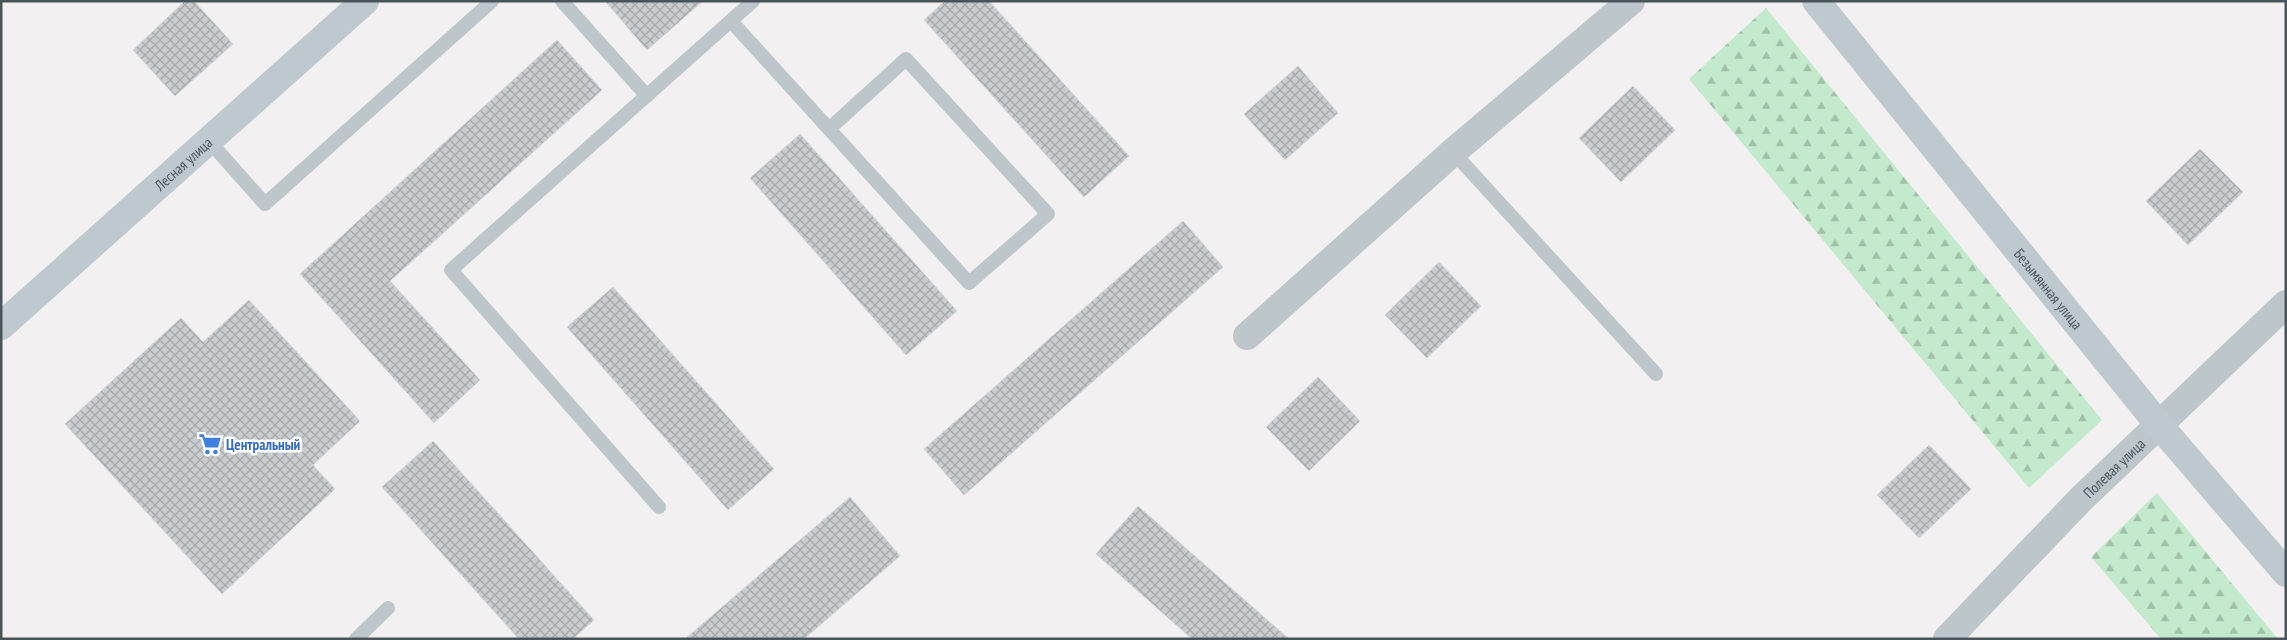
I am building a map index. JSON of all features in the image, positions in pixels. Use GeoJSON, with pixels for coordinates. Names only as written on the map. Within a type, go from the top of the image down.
{"type":"FeatureCollection","features":[{"type":"Feature","properties":{"kind":"street","name":"Лесная улица"},"geometry":{"type":"LineString","coordinates":[[1,326],[365,1]]}},
{"type":"Feature","properties":{"kind":"street"},"geometry":{"type":"LineString","coordinates":[[1247,336],[1452,152],[1631,1]]}},
{"type":"Feature","properties":{"kind":"street","name":"Безымянная улица"},"geometry":{"type":"LineString","coordinates":[[1816,1],[2160,425],[2286,573]]}},
{"type":"Feature","properties":{"kind":"street","name":"Полевая улица"},"geometry":{"type":"LineString","coordinates":[[1947,639],[2081,499],[2286,304]]}},
{"type":"Feature","properties":{"kind":"lane"},"geometry":{"type":"LineString","coordinates":[[209,141],[265,204],[492,1]]}},
{"type":"Feature","properties":{"kind":"lane"},"geometry":{"type":"LineString","coordinates":[[562,1],[647,96]]}},
{"type":"Feature","properties":{"kind":"lane"},"geometry":{"type":"LineString","coordinates":[[659,507],[451,270],[753,1]]}},
{"type":"Feature","properties":{"kind":"lane"},"geometry":{"type":"LineString","coordinates":[[731,21],[829,129],[969,283],[1048,214],[906,59],[829,129]]}},
{"type":"Feature","properties":{"kind":"lane"},"geometry":{"type":"LineString","coordinates":[[1452,152],[1656,374]]}},
{"type":"Feature","properties":{"kind":"lane"},"geometry":{"type":"LineString","coordinates":[[356,639],[388,608]]}},
{"type":"Feature","properties":{"kind":"green space"},"geometry":{"type":"Polygon","coordinates":[[[1766,8],[2102,420],[2029,488],[1689,79],[1766,8]]]}},
{"type":"Feature","properties":{"kind":"green space"},"geometry":{"type":"Polygon","coordinates":[[[2157,493],[2278,639],[2161,639],[2091,557],[2157,493]]]}},
{"type":"Feature","properties":{"kind":"building"},"geometry":{"type":"Polygon","coordinates":[[[185,1],[194,1],[233,44],[175,96],[133,50],[185,1]]]}},
{"type":"Feature","properties":{"kind":"building"},"geometry":{"type":"Polygon","coordinates":[[[605,1],[703,1],[647,50],[605,1]]]}},
{"type":"Feature","properties":{"kind":"building"},"geometry":{"type":"Polygon","coordinates":[[[945,1],[989,1],[1129,156],[1084,197],[924,20],[945,1]]]}},
{"type":"Feature","properties":{"kind":"building"},"geometry":{"type":"Polygon","coordinates":[[[557,40],[602,90],[390,281],[480,380],[434,423],[300,274],[557,40]]]}},
{"type":"Feature","properties":{"kind":"building"},"geometry":{"type":"Polygon","coordinates":[[[1298,66],[1338,113],[1285,160],[1244,114],[1298,66]]]}},
{"type":"Feature","properties":{"kind":"building"},"geometry":{"type":"Polygon","coordinates":[[[1633,86],[1675,130],[1621,182],[1579,138],[1633,86]]]}},
{"type":"Feature","properties":{"kind":"building"},"geometry":{"type":"Polygon","coordinates":[[[800,134],[957,311],[906,355],[750,178],[800,134]]]}},
{"type":"Feature","properties":{"kind":"building"},"geometry":{"type":"Polygon","coordinates":[[[2200,149],[2243,192],[2188,245],[2146,201],[2200,149]]]}},
{"type":"Feature","properties":{"kind":"building"},"geometry":{"type":"Polygon","coordinates":[[[1183,221],[1223,267],[964,495],[924,449],[1183,221]]]}},
{"type":"Feature","properties":{"kind":"building"},"geometry":{"type":"Polygon","coordinates":[[[1439,262],[1481,306],[1427,358],[1385,315],[1439,262]]]}},
{"type":"Feature","properties":{"kind":"building"},"geometry":{"type":"Polygon","coordinates":[[[613,287],[774,469],[728,510],[567,327],[613,287]]]}},
{"type":"Feature","properties":{"kind":"building","name":"Центральный"},"geometry":{"type":"Polygon","coordinates":[[[249,300],[360,421],[313,465],[335,489],[222,594],[65,424],[181,318],[203,342],[249,300]]]}},
{"type":"Feature","properties":{"kind":"building"},"geometry":{"type":"Polygon","coordinates":[[[1318,377],[1360,421],[1309,471],[1266,427],[1318,377]]]}},
{"type":"Feature","properties":{"kind":"building"},"geometry":{"type":"Polygon","coordinates":[[[433,441],[594,620],[573,639],[519,639],[382,487],[433,441]]]}},
{"type":"Feature","properties":{"kind":"building"},"geometry":{"type":"Polygon","coordinates":[[[1929,445],[1971,489],[1919,538],[1877,495],[1929,445]]]}},
{"type":"Feature","properties":{"kind":"building"},"geometry":{"type":"Polygon","coordinates":[[[850,497],[900,556],[804,639],[685,639],[850,497]]]}},
{"type":"Feature","properties":{"kind":"building"},"geometry":{"type":"Polygon","coordinates":[[[1138,506],[1289,639],[1192,639],[1096,554],[1138,506]]]}},
{"type":"Feature","properties":{"kind":"place","name":"Центральный"},"geometry":{"type":"Point","coordinates":[210,444]}}]}
